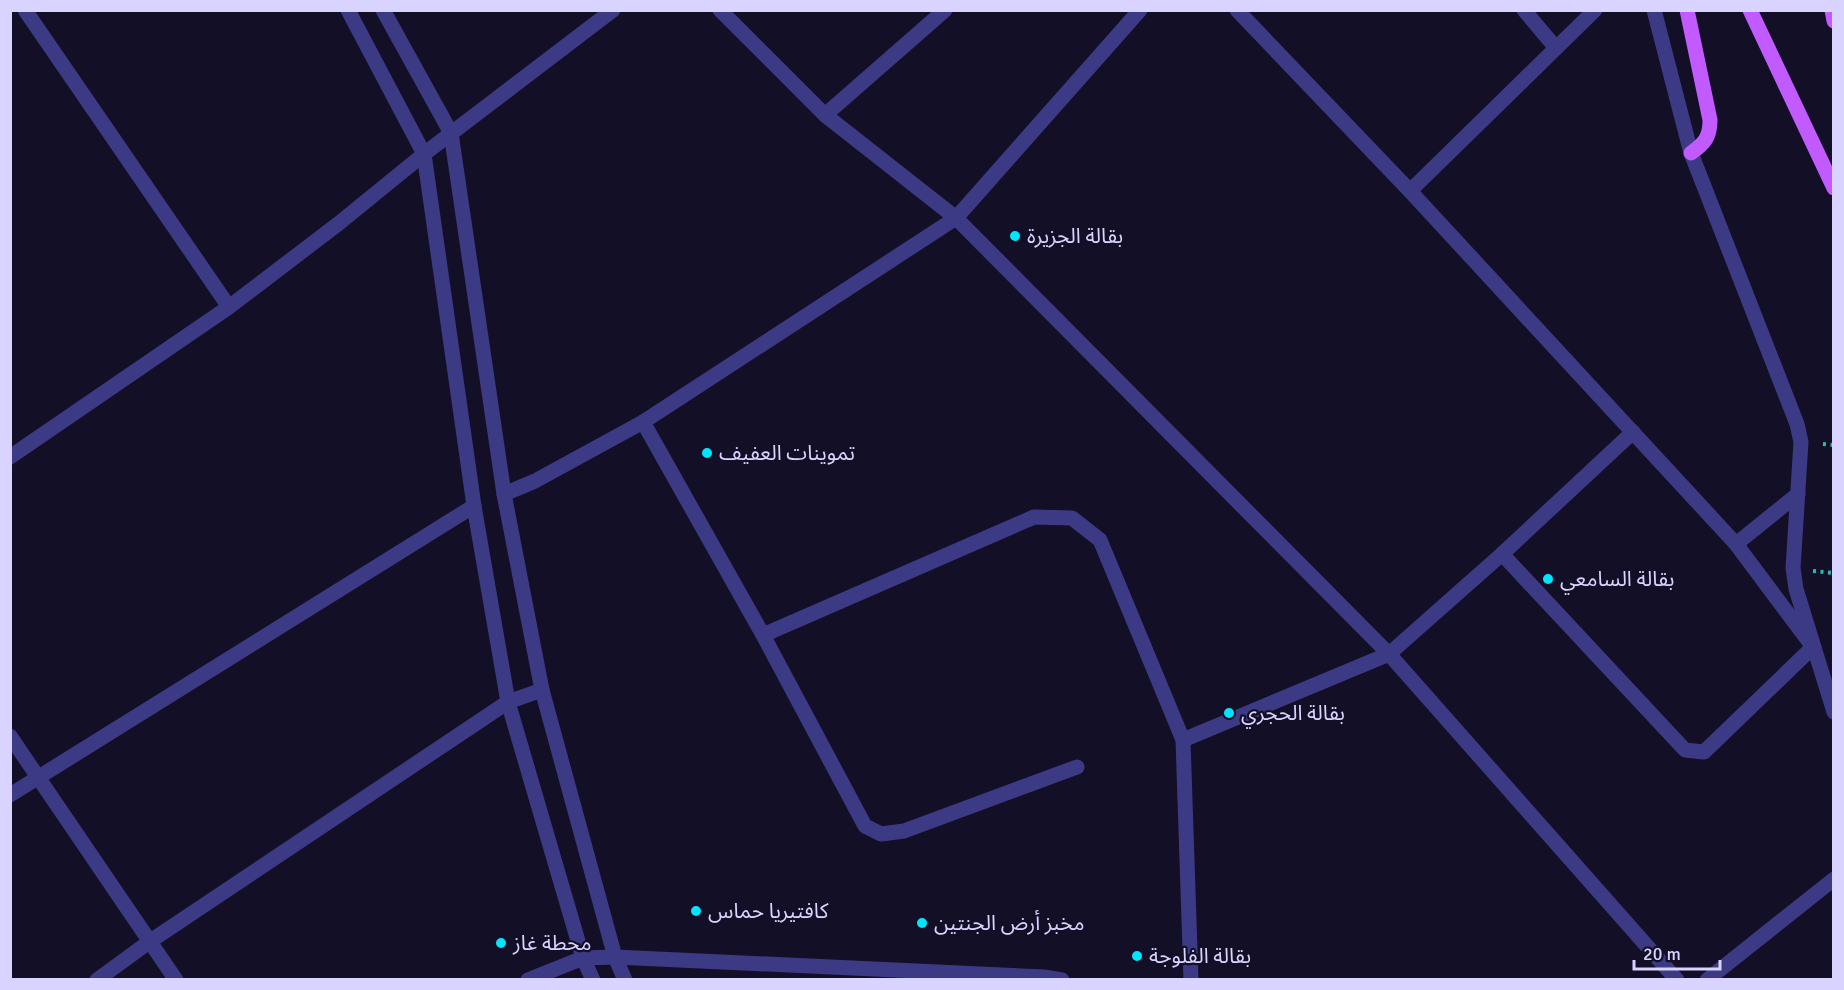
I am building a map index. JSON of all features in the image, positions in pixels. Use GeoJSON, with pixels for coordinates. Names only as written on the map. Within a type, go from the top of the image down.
{"type":"FeatureCollection","features":[{"type":"Feature","properties":{"kind":"main road"},"geometry":{"type":"LineString","coordinates":[[1687,10],[1710,120],[1710,133],[1704,144],[1691,153]]}},
{"type":"Feature","properties":{"kind":"main road"},"geometry":{"type":"LineString","coordinates":[[1750,10],[1833,188]]}},
{"type":"Feature","properties":{"kind":"main road"},"geometry":{"type":"LineString","coordinates":[[1832,10],[1833,21]]}},
{"type":"Feature","properties":{"kind":"street"},"geometry":{"type":"LineString","coordinates":[[25,10],[229,307]]}},
{"type":"Feature","properties":{"kind":"street"},"geometry":{"type":"LineString","coordinates":[[348,10],[424,154],[474,506],[508,702],[583,958],[593,980]]}},
{"type":"Feature","properties":{"kind":"street"},"geometry":{"type":"LineString","coordinates":[[383,10],[451,133],[504,494],[542,690],[615,957],[625,980]]}},
{"type":"Feature","properties":{"kind":"street"},"geometry":{"type":"LineString","coordinates":[[10,457],[229,307],[338,224],[451,133],[613,10]]}},
{"type":"Feature","properties":{"kind":"street"},"geometry":{"type":"LineString","coordinates":[[720,10],[825,115],[956,218],[1389,654],[1677,980]]}},
{"type":"Feature","properties":{"kind":"street"},"geometry":{"type":"LineString","coordinates":[[825,115],[945,10]]}},
{"type":"Feature","properties":{"kind":"street"},"geometry":{"type":"LineString","coordinates":[[504,494],[535,481],[643,422],[956,218],[1140,10]]}},
{"type":"Feature","properties":{"kind":"street"},"geometry":{"type":"LineString","coordinates":[[1237,10],[1410,191],[1736,544],[1813,647]]}},
{"type":"Feature","properties":{"kind":"street"},"geometry":{"type":"LineString","coordinates":[[1524,10],[1556,48]]}},
{"type":"Feature","properties":{"kind":"street"},"geometry":{"type":"LineString","coordinates":[[1410,191],[1596,10]]}},
{"type":"Feature","properties":{"kind":"street"},"geometry":{"type":"LineString","coordinates":[[1654,10],[1691,153],[1792,408],[1801,442],[1793,568],[1796,589],[1833,712]]}},
{"type":"Feature","properties":{"kind":"street"},"geometry":{"type":"LineString","coordinates":[[643,422],[763,635],[864,826],[881,834],[904,831],[1077,767]]}},
{"type":"Feature","properties":{"kind":"street"},"geometry":{"type":"LineString","coordinates":[[1183,740],[1389,654],[1502,554],[1633,432]]}},
{"type":"Feature","properties":{"kind":"street"},"geometry":{"type":"LineString","coordinates":[[1736,544],[1798,494]]}},
{"type":"Feature","properties":{"kind":"street"},"geometry":{"type":"LineString","coordinates":[[10,795],[474,506]]}},
{"type":"Feature","properties":{"kind":"street"},"geometry":{"type":"LineString","coordinates":[[763,635],[1034,517],[1072,518],[1100,540],[1183,740],[1191,980]]}},
{"type":"Feature","properties":{"kind":"street"},"geometry":{"type":"LineString","coordinates":[[1502,554],[1685,750],[1704,752],[1813,647]]}},
{"type":"Feature","properties":{"kind":"street"},"geometry":{"type":"LineString","coordinates":[[97,980],[149,942],[508,702],[542,690]]}},
{"type":"Feature","properties":{"kind":"street"},"geometry":{"type":"LineString","coordinates":[[10,736],[176,980]]}},
{"type":"Feature","properties":{"kind":"street"},"geometry":{"type":"LineString","coordinates":[[1707,980],[1833,879]]}},
{"type":"Feature","properties":{"kind":"street"},"geometry":{"type":"LineString","coordinates":[[528,980],[583,958],[615,957],[1062,980]]}},
{"type":"Feature","properties":{"kind":"place","name":"بقالة الجزيرة"},"geometry":{"type":"Point","coordinates":[1015,236]}},
{"type":"Feature","properties":{"kind":"place","name":"تموينات العفيف"},"geometry":{"type":"Point","coordinates":[707,453]}},
{"type":"Feature","properties":{"kind":"place","name":"بقالة السامعي"},"geometry":{"type":"Point","coordinates":[1548,579]}},
{"type":"Feature","properties":{"kind":"place","name":"بقالة الحجري"},"geometry":{"type":"Point","coordinates":[1229,713]}},
{"type":"Feature","properties":{"kind":"place","name":"كافتيريا حماس"},"geometry":{"type":"Point","coordinates":[696,911]}},
{"type":"Feature","properties":{"kind":"place","name":"مخبز أرض الجنتين"},"geometry":{"type":"Point","coordinates":[922,923]}},
{"type":"Feature","properties":{"kind":"place","name":"محطة غاز"},"geometry":{"type":"Point","coordinates":[501,943]}},
{"type":"Feature","properties":{"kind":"place","name":"بقالة الفلوجة"},"geometry":{"type":"Point","coordinates":[1137,956]}}]}
